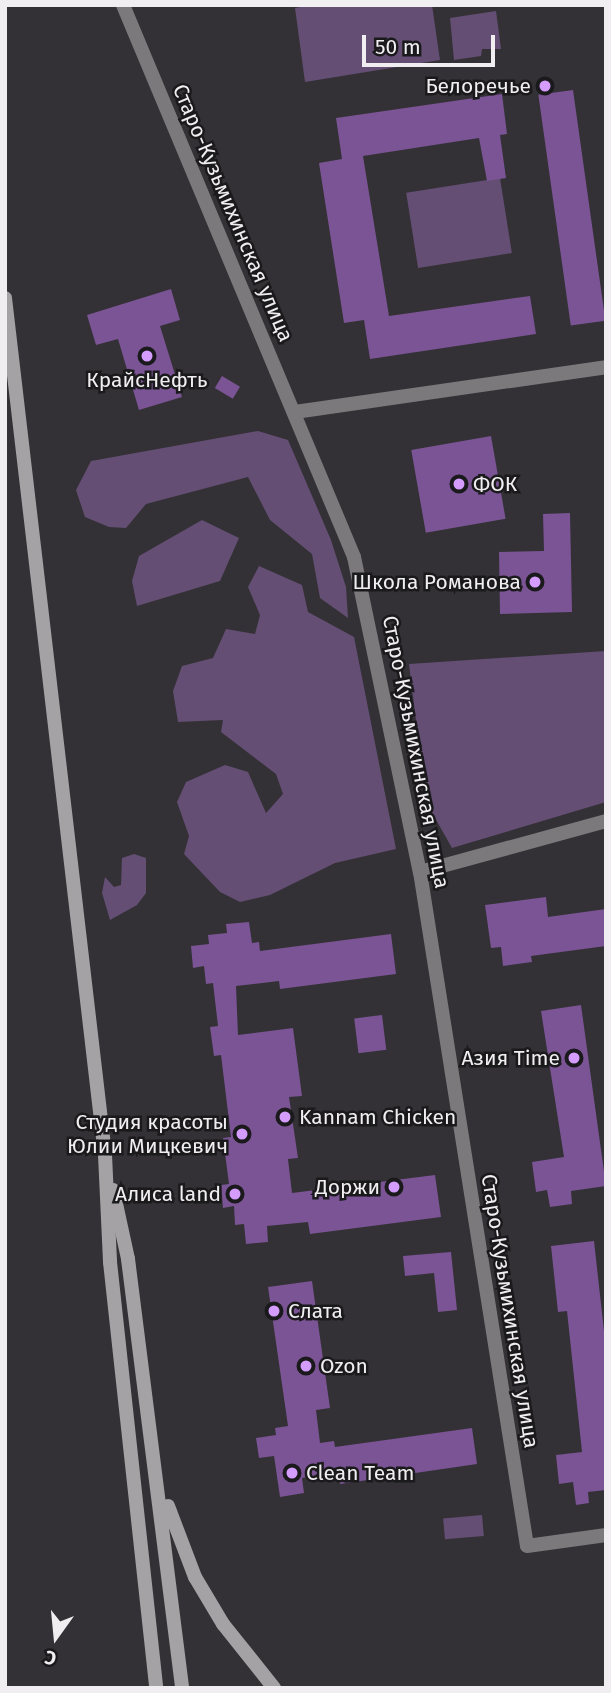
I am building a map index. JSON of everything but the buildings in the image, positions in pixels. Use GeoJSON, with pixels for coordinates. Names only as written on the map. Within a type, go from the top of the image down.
{"type":"FeatureCollection","features":[{"type":"Feature","properties":{"kind":"main road"},"geometry":{"type":"LineString","coordinates":[[5,298],[105,1155],[110,1262],[156,1688]]}},
{"type":"Feature","properties":{"kind":"main road"},"geometry":{"type":"LineString","coordinates":[[105,1155],[128,1259],[158,1476],[182,1688]]}},
{"type":"Feature","properties":{"kind":"main road"},"geometry":{"type":"LineString","coordinates":[[158,1476],[195,1577],[231,1635],[274,1688]]}},
{"type":"Feature","properties":{"kind":"street","name":"Старо-Кузьмихинская улица"},"geometry":{"type":"LineString","coordinates":[[122,5],[354,557],[420,872],[527,1546],[606,1535]]}},
{"type":"Feature","properties":{"kind":"street"},"geometry":{"type":"LineString","coordinates":[[295,412],[606,367]]}},
{"type":"Feature","properties":{"kind":"street"},"geometry":{"type":"LineString","coordinates":[[420,872],[606,821]]}},
{"type":"Feature","properties":{"kind":"shaded area"},"geometry":{"type":"Polygon","coordinates":[[[312,5],[432,5],[440,60],[305,82],[295,8],[312,5]]]}},
{"type":"Feature","properties":{"kind":"shaded area"},"geometry":{"type":"Polygon","coordinates":[[[496,11],[501,49],[482,49],[481,56],[454,60],[450,18],[496,11]]]}},
{"type":"Feature","properties":{"kind":"shaded area"},"geometry":{"type":"Polygon","coordinates":[[[500,178],[512,253],[418,268],[406,193],[500,178]]]}},
{"type":"Feature","properties":{"kind":"shaded area"},"geometry":{"type":"Polygon","coordinates":[[[258,431],[288,440],[331,540],[346,587],[348,618],[320,598],[312,554],[270,520],[248,477],[146,504],[126,528],[109,527],[85,517],[76,490],[91,461],[258,431]]]}},
{"type":"Feature","properties":{"kind":"shaded area"},"geometry":{"type":"Polygon","coordinates":[[[202,520],[239,538],[220,581],[137,606],[132,581],[139,556],[202,520]]]}},
{"type":"Feature","properties":{"kind":"shaded area"},"geometry":{"type":"Polygon","coordinates":[[[259,566],[302,585],[308,612],[354,637],[396,849],[335,863],[270,895],[240,902],[220,892],[184,854],[189,836],[177,802],[186,782],[225,765],[248,772],[266,813],[283,794],[276,774],[221,732],[223,720],[178,722],[173,691],[182,666],[213,658],[226,629],[255,634],[260,615],[248,587],[259,566]]]}},
{"type":"Feature","properties":{"kind":"shaded area"},"geometry":{"type":"Polygon","coordinates":[[[606,651],[606,802],[452,848],[426,802],[409,664],[606,651]]]}},
{"type":"Feature","properties":{"kind":"shaded area"},"geometry":{"type":"Polygon","coordinates":[[[134,854],[146,858],[146,893],[137,905],[110,920],[102,893],[105,877],[114,887],[121,885],[122,858],[134,854]]]}},
{"type":"Feature","properties":{"kind":"shaded area"},"geometry":{"type":"Polygon","coordinates":[[[482,1515],[484,1536],[445,1539],[443,1518],[482,1515]]]}},
{"type":"Feature","properties":{"kind":"place","name":"Белоречье"},"geometry":{"type":"Point","coordinates":[545,86]}},
{"type":"Feature","properties":{"kind":"place","name":"КрайсНефть"},"geometry":{"type":"Point","coordinates":[147,356]}},
{"type":"Feature","properties":{"kind":"place","name":"ФОК"},"geometry":{"type":"Point","coordinates":[459,484]}},
{"type":"Feature","properties":{"kind":"place","name":"Школа Романова"},"geometry":{"type":"Point","coordinates":[535,582]}},
{"type":"Feature","properties":{"kind":"place","name":"Азия Time"},"geometry":{"type":"Point","coordinates":[574,1058]}},
{"type":"Feature","properties":{"kind":"place","name":"Kannam Chicken"},"geometry":{"type":"Point","coordinates":[285,1117]}},
{"type":"Feature","properties":{"kind":"place","name":"Студия красоты Юлии Мицкевич"},"geometry":{"type":"Point","coordinates":[242,1134]}},
{"type":"Feature","properties":{"kind":"place","name":"Доржи"},"geometry":{"type":"Point","coordinates":[394,1187]}},
{"type":"Feature","properties":{"kind":"place","name":"Алиса land"},"geometry":{"type":"Point","coordinates":[235,1194]}},
{"type":"Feature","properties":{"kind":"place","name":"Слата"},"geometry":{"type":"Point","coordinates":[274,1311]}},
{"type":"Feature","properties":{"kind":"place","name":"Ozon"},"geometry":{"type":"Point","coordinates":[306,1366]}},
{"type":"Feature","properties":{"kind":"place","name":"Clean Team"},"geometry":{"type":"Point","coordinates":[292,1473]}}]}
